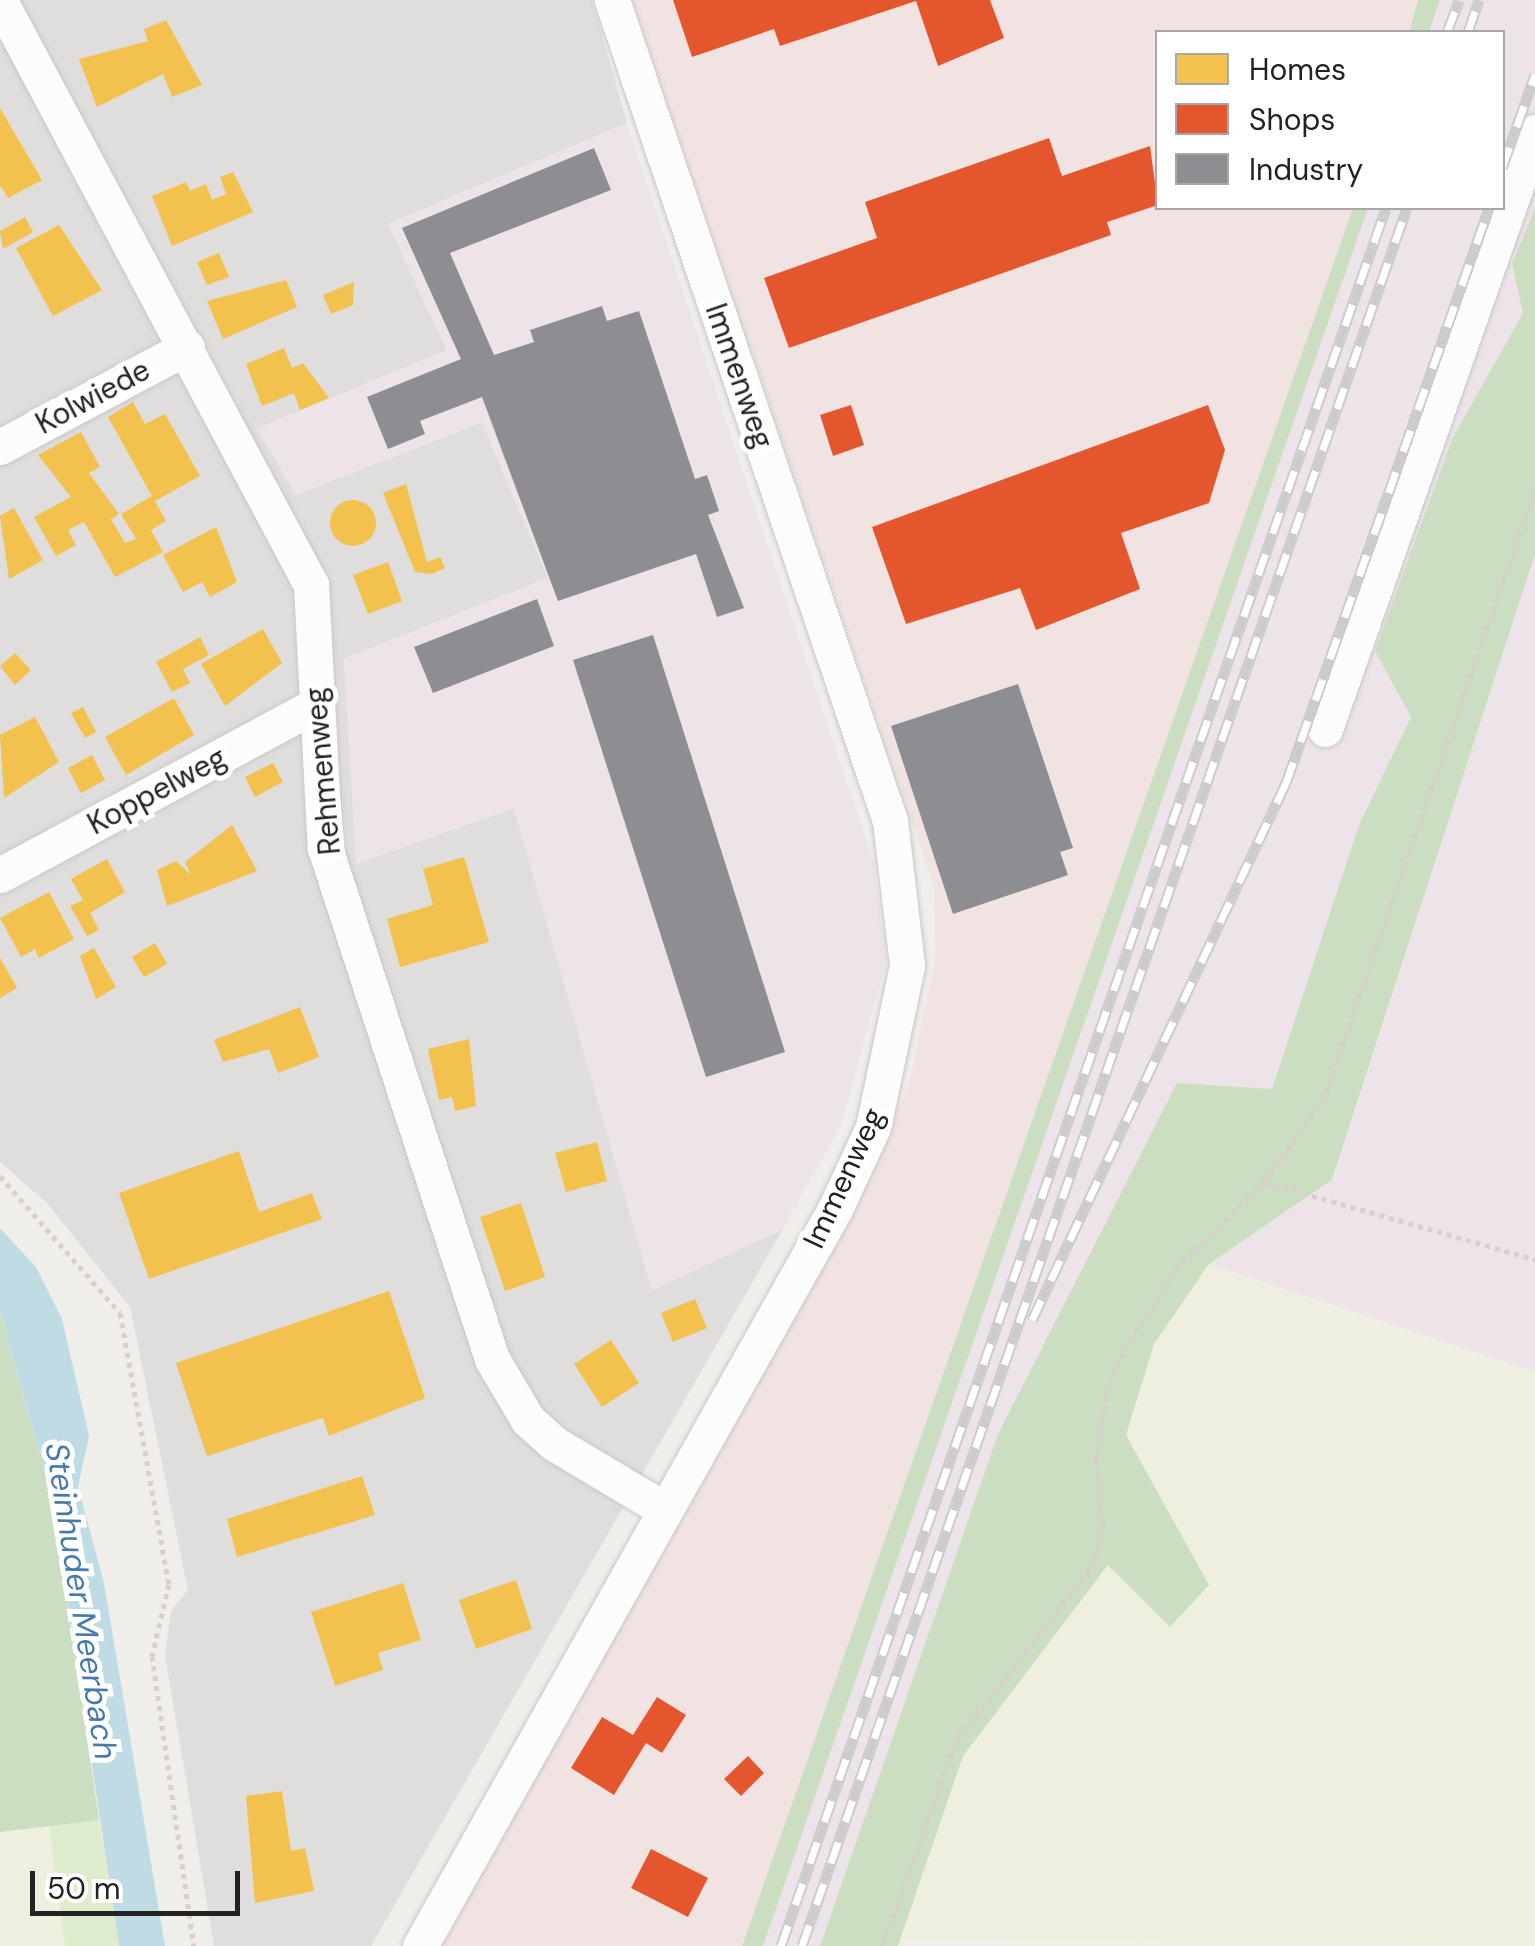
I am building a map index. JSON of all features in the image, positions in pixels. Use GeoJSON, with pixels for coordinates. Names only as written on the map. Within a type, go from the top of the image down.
{"type":"FeatureCollection","features":[{"type":"Feature","properties":{"kind":"street","name":"Immenweg"},"geometry":{"type":"LineString","coordinates":[[420,1946],[872,1127],[908,965],[890,821],[612,0]]}},
{"type":"Feature","properties":{"kind":"street","name":"Rehmenweg"},"geometry":{"type":"LineString","coordinates":[[0,1],[310,586],[314,706],[331,872],[492,1359],[528,1420],[555,1444],[664,1510]]}},
{"type":"Feature","properties":{"kind":"street"},"geometry":{"type":"LineString","coordinates":[[1325,729],[1535,132]]}},
{"type":"Feature","properties":{"kind":"street","name":"Kolwiede"},"geometry":{"type":"LineString","coordinates":[[0,447],[186,347]]}},
{"type":"Feature","properties":{"kind":"street","name":"Koppelweg"},"geometry":{"type":"LineString","coordinates":[[0,875],[314,706]]}},
{"type":"Feature","properties":{"kind":"path"},"geometry":{"type":"LineString","coordinates":[[884,1946],[957,1738],[1092,1566],[1103,1526],[1103,1411],[1124,1349],[1175,1271],[1264,1182],[1326,1093],[1357,1024],[1535,490]]}},
{"type":"Feature","properties":{"kind":"path"},"geometry":{"type":"LineString","coordinates":[[0,1176],[120,1313],[169,1584],[152,1656],[194,1946]]}},
{"type":"Feature","properties":{"kind":"path"},"geometry":{"type":"LineString","coordinates":[[1264,1182],[1535,1259]]}},
{"type":"Feature","properties":{"kind":"shaded area"},"geometry":{"type":"Polygon","coordinates":[[[0,0],[592,0],[627,123],[388,224],[447,350],[258,429],[296,495],[482,422],[548,578],[344,659],[357,863],[514,808],[652,1290],[783,1229],[371,1946],[214,1946],[165,1655],[171,1611],[188,1590],[130,1307],[47,1203],[0,1162],[0,0]]]}},
{"type":"Feature","properties":{"kind":"shaded area"},"geometry":{"type":"Polygon","coordinates":[[[632,0],[1418,0],[1410,30],[1155,30],[1155,210],[1352,210],[742,1946],[437,1946],[843,1219],[908,1088],[935,960],[934,887],[632,0]]]}},
{"type":"Feature","properties":{"kind":"shaded area"},"geometry":{"type":"Polygon","coordinates":[[[1440,0],[1535,0],[1535,208],[1512,264],[1523,313],[1453,437],[1375,651],[1411,717],[1359,825],[1272,1090],[1177,1084],[998,1434],[820,1946],[763,1946],[1367,210],[1505,210],[1505,30],[1430,30],[1440,0]]]}},
{"type":"Feature","properties":{"kind":"shaded area"},"geometry":{"type":"Polygon","coordinates":[[[627,123],[874,863],[886,962],[841,1126],[783,1229],[652,1290],[514,808],[356,864],[344,659],[548,578],[482,422],[296,495],[258,428],[447,350],[388,224],[627,123]]]}},
{"type":"Feature","properties":{"kind":"shaded area"},"geometry":{"type":"Polygon","coordinates":[[[1535,554],[1535,1372],[1209,1264],[1333,1180],[1535,554]]]}},
{"type":"Feature","properties":{"kind":"green space"},"geometry":{"type":"Polygon","coordinates":[[[1418,0],[1440,0],[1430,30],[1410,30],[1418,0]]]}},
{"type":"Feature","properties":{"kind":"green space"},"geometry":{"type":"Polygon","coordinates":[[[1535,208],[1535,554],[1332,1180],[1209,1264],[1154,1344],[1126,1435],[1209,1585],[1170,1627],[1108,1565],[963,1756],[898,1946],[820,1946],[998,1434],[1177,1083],[1272,1089],[1359,825],[1411,717],[1375,651],[1453,437],[1523,313],[1512,264],[1535,208]]]}},
{"type":"Feature","properties":{"kind":"green space"},"geometry":{"type":"Polygon","coordinates":[[[1352,210],[1367,210],[763,1946],[742,1946],[1352,210]]]}},
{"type":"Feature","properties":{"kind":"green space"},"geometry":{"type":"Polygon","coordinates":[[[1209,1264],[1535,1372],[1535,1946],[901,1939],[963,1756],[1108,1564],[1170,1627],[1209,1585],[1126,1435],[1154,1344],[1209,1264]]]}},
{"type":"Feature","properties":{"kind":"green space"},"geometry":{"type":"Polygon","coordinates":[[[0,1312],[52,1498],[99,1820],[0,1832],[0,1312]]]}},
{"type":"Feature","properties":{"kind":"green space"},"geometry":{"type":"Polygon","coordinates":[[[48,1819],[65,1946],[0,1946],[0,1832],[48,1819]]]}},
{"type":"Feature","properties":{"kind":"green space"},"geometry":{"type":"Polygon","coordinates":[[[48,1819],[99,1820],[119,1946],[65,1946],[48,1819]]]}},
{"type":"Feature","properties":{"kind":"water","name":"Steinhuder Meerbach"},"geometry":{"type":"Polygon","coordinates":[[[0,1228],[36,1267],[62,1319],[89,1436],[78,1487],[104,1583],[165,1946],[119,1946],[52,1498],[0,1312],[0,1228]]]}},
{"type":"Feature","properties":{"kind":"building: Homes"},"geometry":{"type":"Polygon","coordinates":[[[166,20],[202,85],[172,97],[163,74],[97,107],[79,59],[148,41],[144,29],[166,20]]]}},
{"type":"Feature","properties":{"kind":"building: Homes"},"geometry":{"type":"Polygon","coordinates":[[[0,108],[42,180],[8,198],[0,185],[0,108]]]}},
{"type":"Feature","properties":{"kind":"building: Homes"},"geometry":{"type":"Polygon","coordinates":[[[233,172],[253,212],[172,246],[152,196],[186,182],[190,191],[206,184],[212,200],[226,194],[220,177],[233,172]]]}},
{"type":"Feature","properties":{"kind":"building: Homes"},"geometry":{"type":"Polygon","coordinates":[[[25,217],[33,232],[3,249],[0,231],[25,217]]]}},
{"type":"Feature","properties":{"kind":"building: Homes"},"geometry":{"type":"Polygon","coordinates":[[[59,225],[102,290],[53,316],[16,248],[59,225]]]}},
{"type":"Feature","properties":{"kind":"building: Homes"},"geometry":{"type":"Polygon","coordinates":[[[219,253],[229,277],[207,285],[197,262],[219,253]]]}},
{"type":"Feature","properties":{"kind":"building: Homes"},"geometry":{"type":"Polygon","coordinates":[[[286,280],[297,307],[223,339],[207,301],[286,280]]]}},
{"type":"Feature","properties":{"kind":"building: Homes"},"geometry":{"type":"Polygon","coordinates":[[[354,282],[353,305],[331,314],[323,295],[354,282]]]}},
{"type":"Feature","properties":{"kind":"building: Homes"},"geometry":{"type":"Polygon","coordinates":[[[284,348],[292,368],[303,363],[329,398],[300,410],[294,393],[262,406],[246,364],[284,348]]]}},
{"type":"Feature","properties":{"kind":"building: Homes"},"geometry":{"type":"Polygon","coordinates":[[[133,402],[145,424],[165,414],[200,476],[155,501],[166,521],[151,530],[163,552],[115,577],[84,522],[68,530],[76,545],[56,556],[34,517],[71,497],[38,455],[81,432],[100,467],[89,473],[119,514],[111,519],[125,543],[136,539],[121,514],[152,496],[108,417],[133,402]]]}},
{"type":"Feature","properties":{"kind":"building: Homes"},"geometry":{"type":"Polygon","coordinates":[[[406,484],[427,562],[440,557],[445,568],[432,574],[415,572],[383,493],[406,484]]]}},
{"type":"Feature","properties":{"kind":"building: Homes"},"geometry":{"type":"Polygon","coordinates":[[[353,500],[369,507],[376,523],[369,539],[353,546],[337,539],[330,523],[337,507],[353,500]]]}},
{"type":"Feature","properties":{"kind":"building: Homes"},"geometry":{"type":"Polygon","coordinates":[[[14,508],[43,560],[9,579],[0,516],[14,508]]]}},
{"type":"Feature","properties":{"kind":"building: Homes"},"geometry":{"type":"Polygon","coordinates":[[[216,527],[237,582],[210,597],[202,582],[183,592],[163,555],[216,527]]]}},
{"type":"Feature","properties":{"kind":"building: Homes"},"geometry":{"type":"Polygon","coordinates":[[[388,562],[402,601],[368,614],[353,575],[388,562]]]}},
{"type":"Feature","properties":{"kind":"building: Homes"},"geometry":{"type":"Polygon","coordinates":[[[263,629],[282,663],[225,706],[201,664],[263,629]]]}},
{"type":"Feature","properties":{"kind":"building: Homes"},"geometry":{"type":"Polygon","coordinates":[[[200,637],[209,655],[183,669],[190,683],[172,692],[156,662],[200,637]]]}},
{"type":"Feature","properties":{"kind":"building: Homes"},"geometry":{"type":"Polygon","coordinates":[[[15,653],[31,670],[15,685],[0,666],[15,653]]]}},
{"type":"Feature","properties":{"kind":"building: Homes"},"geometry":{"type":"Polygon","coordinates":[[[174,698],[194,735],[126,775],[105,737],[174,698]]]}},
{"type":"Feature","properties":{"kind":"building: Homes"},"geometry":{"type":"Polygon","coordinates":[[[83,707],[96,732],[85,738],[71,713],[83,707]]]}},
{"type":"Feature","properties":{"kind":"building: Homes"},"geometry":{"type":"Polygon","coordinates":[[[35,717],[59,762],[4,798],[0,735],[35,717]]]}},
{"type":"Feature","properties":{"kind":"building: Homes"},"geometry":{"type":"Polygon","coordinates":[[[92,755],[105,780],[81,793],[68,768],[92,755]]]}},
{"type":"Feature","properties":{"kind":"building: Homes"},"geometry":{"type":"Polygon","coordinates":[[[273,763],[283,782],[255,797],[245,777],[273,763]]]}},
{"type":"Feature","properties":{"kind":"building: Homes"},"geometry":{"type":"Polygon","coordinates":[[[232,825],[257,871],[167,906],[157,870],[176,861],[191,875],[185,862],[232,825]]]}},
{"type":"Feature","properties":{"kind":"building: Homes"},"geometry":{"type":"Polygon","coordinates":[[[464,857],[489,942],[400,967],[387,919],[433,905],[423,869],[464,857]]]}},
{"type":"Feature","properties":{"kind":"building: Homes"},"geometry":{"type":"Polygon","coordinates":[[[107,859],[125,892],[90,913],[99,930],[87,936],[70,906],[83,900],[71,879],[107,859]]]}},
{"type":"Feature","properties":{"kind":"building: Homes"},"geometry":{"type":"Polygon","coordinates":[[[49,892],[74,939],[39,958],[35,949],[21,957],[0,918],[49,892]]]}},
{"type":"Feature","properties":{"kind":"building: Homes"},"geometry":{"type":"Polygon","coordinates":[[[155,943],[167,964],[144,977],[132,957],[155,943]]]}},
{"type":"Feature","properties":{"kind":"building: Homes"},"geometry":{"type":"Polygon","coordinates":[[[94,948],[116,987],[96,999],[80,956],[94,948]]]}},
{"type":"Feature","properties":{"kind":"building: Homes"},"geometry":{"type":"Polygon","coordinates":[[[0,958],[17,988],[0,998],[0,958]]]}},
{"type":"Feature","properties":{"kind":"building: Homes"},"geometry":{"type":"Polygon","coordinates":[[[300,1007],[319,1057],[278,1073],[269,1049],[223,1062],[214,1040],[300,1007]]]}},
{"type":"Feature","properties":{"kind":"building: Homes"},"geometry":{"type":"Polygon","coordinates":[[[469,1039],[476,1106],[455,1111],[452,1097],[439,1100],[428,1049],[469,1039]]]}},
{"type":"Feature","properties":{"kind":"building: Homes"},"geometry":{"type":"Polygon","coordinates":[[[597,1142],[607,1181],[566,1192],[555,1153],[597,1142]]]}},
{"type":"Feature","properties":{"kind":"building: Homes"},"geometry":{"type":"Polygon","coordinates":[[[239,1151],[259,1212],[312,1193],[322,1219],[149,1279],[119,1193],[239,1151]]]}},
{"type":"Feature","properties":{"kind":"building: Homes"},"geometry":{"type":"Polygon","coordinates":[[[521,1203],[545,1277],[505,1291],[480,1217],[521,1203]]]}},
{"type":"Feature","properties":{"kind":"building: Homes"},"geometry":{"type":"Polygon","coordinates":[[[389,1291],[425,1398],[329,1436],[323,1418],[207,1456],[176,1363],[389,1291]]]}},
{"type":"Feature","properties":{"kind":"building: Homes"},"geometry":{"type":"Polygon","coordinates":[[[695,1299],[707,1328],[673,1342],[661,1313],[695,1299]]]}},
{"type":"Feature","properties":{"kind":"building: Homes"},"geometry":{"type":"Polygon","coordinates":[[[611,1340],[639,1383],[602,1407],[574,1364],[611,1340]]]}},
{"type":"Feature","properties":{"kind":"building: Homes"},"geometry":{"type":"Polygon","coordinates":[[[362,1476],[375,1515],[237,1557],[227,1519],[362,1476]]]}},
{"type":"Feature","properties":{"kind":"building: Homes"},"geometry":{"type":"Polygon","coordinates":[[[516,1580],[532,1629],[476,1649],[459,1600],[516,1580]]]}},
{"type":"Feature","properties":{"kind":"building: Homes"},"geometry":{"type":"Polygon","coordinates":[[[403,1583],[421,1640],[378,1653],[383,1670],[335,1686],[311,1612],[403,1583]]]}},
{"type":"Feature","properties":{"kind":"building: Homes"},"geometry":{"type":"Polygon","coordinates":[[[282,1791],[291,1851],[305,1848],[314,1891],[255,1903],[246,1796],[282,1791]]]}},
{"type":"Feature","properties":{"kind":"building: Shops"},"geometry":{"type":"Polygon","coordinates":[[[673,0],[990,0],[1004,38],[938,66],[916,1],[780,46],[774,29],[692,57],[673,0]]]}},
{"type":"Feature","properties":{"kind":"building: Shops"},"geometry":{"type":"Polygon","coordinates":[[[1049,138],[1062,176],[1150,146],[1155,183],[1155,206],[1107,222],[1111,235],[789,348],[764,278],[877,238],[865,202],[1049,138]]]}},
{"type":"Feature","properties":{"kind":"building: Shops"},"geometry":{"type":"Polygon","coordinates":[[[851,405],[864,445],[833,456],[820,415],[851,405]]]}},
{"type":"Feature","properties":{"kind":"building: Shops"},"geometry":{"type":"Polygon","coordinates":[[[1208,405],[1225,450],[1209,503],[1121,533],[1140,589],[1036,630],[1020,588],[906,624],[872,527],[1208,405]]]}},
{"type":"Feature","properties":{"kind":"building: Shops"},"geometry":{"type":"Polygon","coordinates":[[[657,1697],[686,1715],[662,1753],[646,1743],[614,1795],[571,1768],[602,1717],[633,1735],[657,1697]]]}},
{"type":"Feature","properties":{"kind":"building: Shops"},"geometry":{"type":"Polygon","coordinates":[[[748,1756],[764,1773],[741,1796],[724,1779],[748,1756]]]}},
{"type":"Feature","properties":{"kind":"building: Shops"},"geometry":{"type":"Polygon","coordinates":[[[651,1849],[708,1878],[688,1917],[631,1888],[651,1849]]]}},
{"type":"Feature","properties":{"kind":"building: Industry"},"geometry":{"type":"Polygon","coordinates":[[[594,148],[611,190],[450,253],[494,355],[534,342],[530,330],[602,306],[607,321],[639,311],[695,479],[707,475],[719,511],[708,515],[744,608],[717,617],[696,554],[558,601],[482,397],[420,421],[425,434],[388,449],[367,397],[461,359],[402,228],[594,148]]]}},
{"type":"Feature","properties":{"kind":"building: Industry"},"geometry":{"type":"Polygon","coordinates":[[[537,599],[554,646],[433,693],[414,647],[537,599]]]}},
{"type":"Feature","properties":{"kind":"building: Industry"},"geometry":{"type":"Polygon","coordinates":[[[653,635],[785,1052],[706,1077],[573,660],[653,635]]]}},
{"type":"Feature","properties":{"kind":"building: Industry"},"geometry":{"type":"Polygon","coordinates":[[[1018,684],[1073,848],[1060,852],[1068,875],[953,914],[891,726],[1018,684]]]}},
{"type":"Feature","properties":{"kind":"railway"},"geometry":{"type":"LineString","coordinates":[[1448,30],[1459,0]]}},
{"type":"Feature","properties":{"kind":"railway"},"geometry":{"type":"LineString","coordinates":[[1469,30],[1479,0]]}},
{"type":"Feature","properties":{"kind":"railway"},"geometry":{"type":"LineString","coordinates":[[1505,160],[1535,75]]}},
{"type":"Feature","properties":{"kind":"railway"},"geometry":{"type":"LineString","coordinates":[[781,1946],[1385,210]]}},
{"type":"Feature","properties":{"kind":"railway"},"geometry":{"type":"LineString","coordinates":[[802,1946],[1406,210]]}},
{"type":"Feature","properties":{"kind":"railway"},"geometry":{"type":"LineString","coordinates":[[1032,1320],[1286,783],[1488,210]]}}]}
